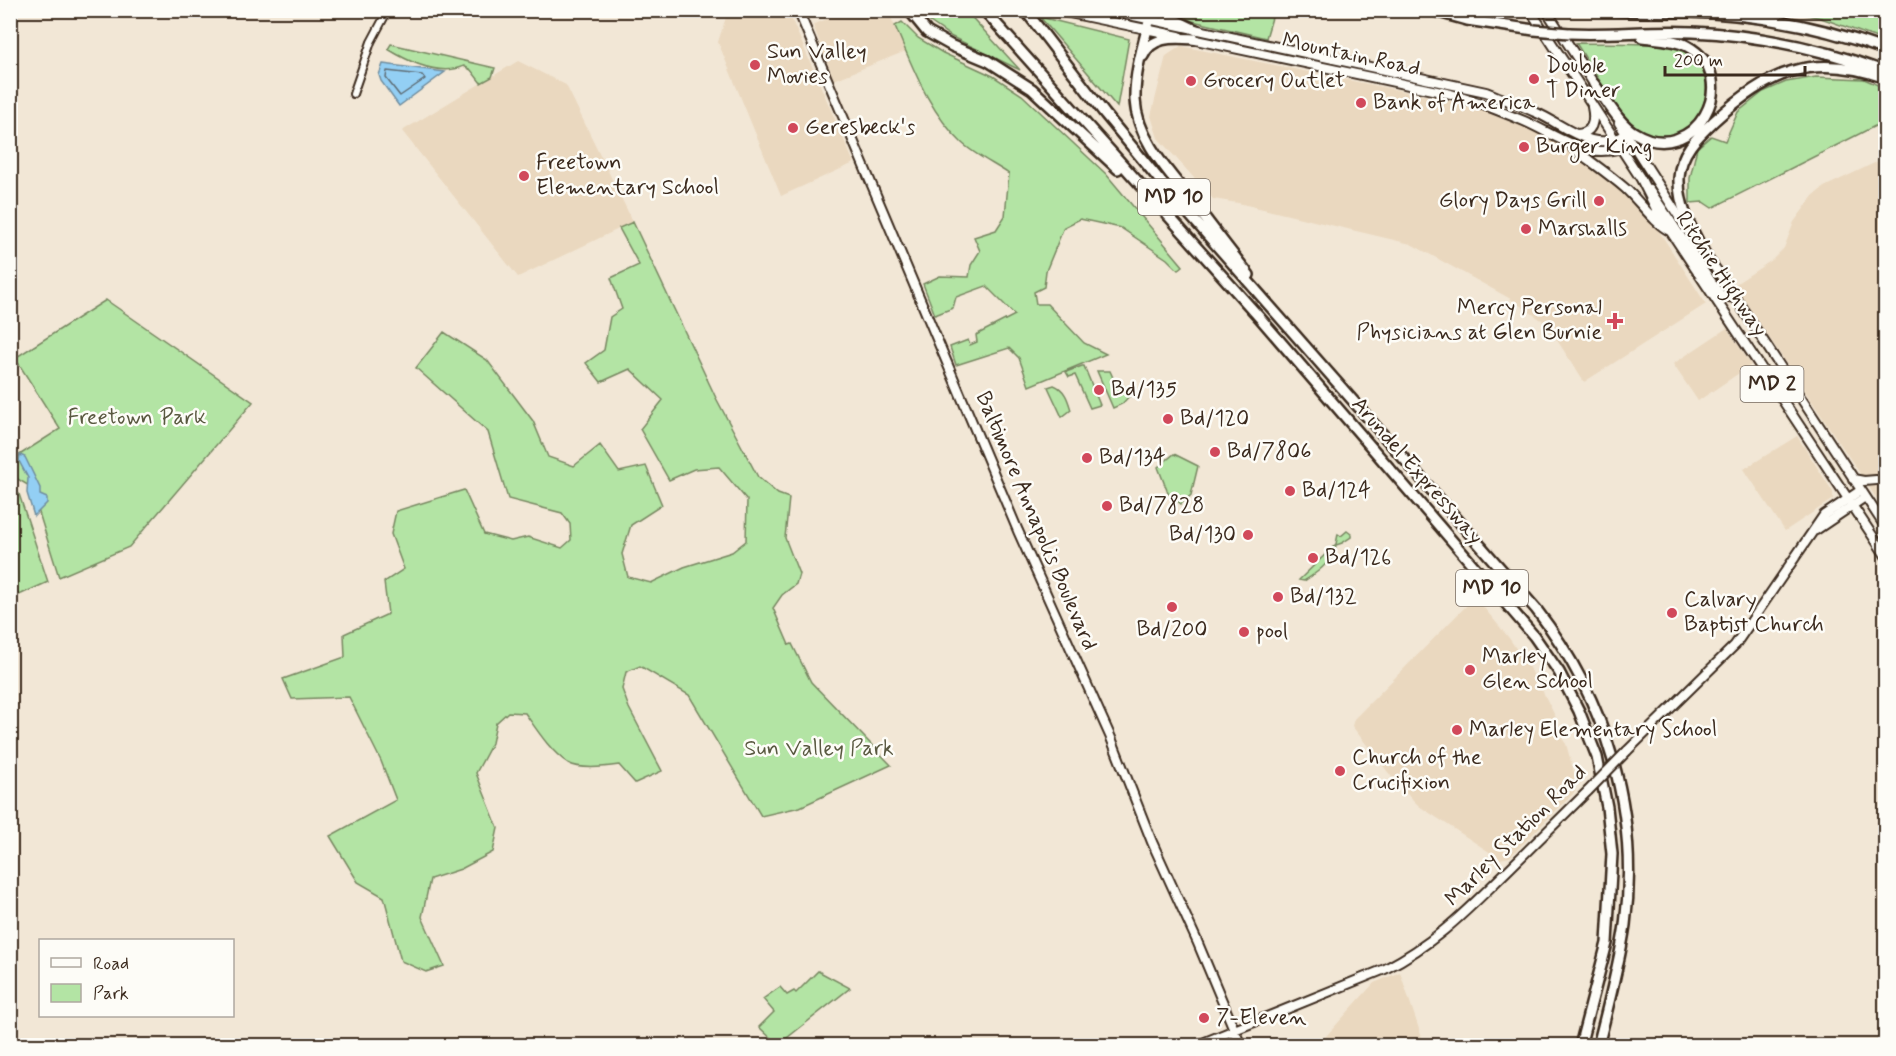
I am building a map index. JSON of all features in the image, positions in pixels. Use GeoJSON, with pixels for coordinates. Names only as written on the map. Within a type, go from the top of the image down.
{"type":"FeatureCollection","features":[{"type":"Feature","properties":{"kind":"highway"},"geometry":{"type":"LineString","coordinates":[[909,10],[927,32],[995,65],[1032,89],[1167,215]]}},
{"type":"Feature","properties":{"kind":"highway","name":"Arundel Expressway"},"geometry":{"type":"LineString","coordinates":[[984,10],[1260,318],[1534,636],[1559,672],[1574,701],[1597,757],[1612,854],[1607,943],[1580,1046]]}},
{"type":"Feature","properties":{"kind":"highway"},"geometry":{"type":"LineString","coordinates":[[1161,10],[1195,35]]}},
{"type":"Feature","properties":{"kind":"highway"},"geometry":{"type":"LineString","coordinates":[[1431,10],[1467,20],[1534,30],[1668,40],[1686,46],[1700,57],[1709,71],[1713,88],[1706,116],[1693,130],[1677,139],[1658,141],[1632,131],[1594,84]]}},
{"type":"Feature","properties":{"kind":"highway"},"geometry":{"type":"LineString","coordinates":[[1447,10],[1534,30]]}},
{"type":"Feature","properties":{"kind":"highway"},"geometry":{"type":"LineString","coordinates":[[1608,10],[1703,12],[1775,21],[1839,35],[1886,50]]}},
{"type":"Feature","properties":{"kind":"highway"},"geometry":{"type":"LineString","coordinates":[[1742,10],[1775,21]]}},
{"type":"Feature","properties":{"kind":"highway","name":"Arundel Expressway"},"geometry":{"type":"LineString","coordinates":[[1028,14],[1105,114],[1167,189],[1545,621],[1583,682],[1601,723],[1622,796],[1628,836],[1627,904],[1622,943],[1598,1046]]}},
{"type":"Feature","properties":{"kind":"highway"},"geometry":{"type":"LineString","coordinates":[[1148,20],[1138,70],[1136,109],[1141,128],[1150,146],[1247,272],[1321,360],[1325,370]]}},
{"type":"Feature","properties":{"kind":"highway"},"geometry":{"type":"LineString","coordinates":[[1595,34],[1692,32],[1759,38],[1835,55],[1886,72]]}},
{"type":"Feature","properties":{"kind":"highway"},"geometry":{"type":"LineString","coordinates":[[1138,70],[1146,49],[1158,40],[1195,35]]}},
{"type":"Feature","properties":{"kind":"highway"},"geometry":{"type":"LineString","coordinates":[[1706,256],[1680,201],[1679,188],[1684,155],[1698,136],[1748,92],[1780,75],[1798,69],[1831,66],[1864,71],[1886,78]]}},
{"type":"Feature","properties":{"kind":"main road","name":"Baltimore Annapolis Boulevard"},"geometry":{"type":"LineString","coordinates":[[798,10],[1018,531],[1111,738],[1152,842],[1197,940],[1241,1046]]}},
{"type":"Feature","properties":{"kind":"main road","name":"Mountain Road"},"geometry":{"type":"LineString","coordinates":[[1054,10],[1148,20]]}},
{"type":"Feature","properties":{"kind":"main road","name":"Mountain Road"},"geometry":{"type":"LineString","coordinates":[[1106,10],[1195,35],[1482,103],[1567,143],[1594,151],[1621,149],[1632,143]]}},
{"type":"Feature","properties":{"kind":"main road","name":"Ritchie Highway"},"geometry":{"type":"LineString","coordinates":[[1530,10],[1641,179],[1657,211],[1886,556]]}},
{"type":"Feature","properties":{"kind":"main road","name":"Ritchie Highway"},"geometry":{"type":"LineString","coordinates":[[1546,10],[1886,528]]}},
{"type":"Feature","properties":{"kind":"main road","name":"Mountain Road"},"geometry":{"type":"LineString","coordinates":[[1195,35],[1442,81],[1486,92],[1540,114],[1576,134],[1596,141],[1616,141]]}},
{"type":"Feature","properties":{"kind":"main road"},"geometry":{"type":"LineString","coordinates":[[1576,134],[1585,133],[1593,125],[1591,102]]}},
{"type":"Feature","properties":{"kind":"main road"},"geometry":{"type":"LineString","coordinates":[[1616,141],[1626,134]]}},
{"type":"Feature","properties":{"kind":"main road"},"geometry":{"type":"LineString","coordinates":[[1567,143],[1612,177],[1640,202],[1662,227],[1671,231]]}},
{"type":"Feature","properties":{"kind":"main road"},"geometry":{"type":"LineString","coordinates":[[1641,179],[1656,197],[1719,293],[1735,298]]}},
{"type":"Feature","properties":{"kind":"main road"},"geometry":{"type":"LineString","coordinates":[[1853,479],[1876,480]]}},
{"type":"Feature","properties":{"kind":"main road","name":"Marley Station Road"},"geometry":{"type":"LineString","coordinates":[[1194,1046],[1385,969],[1432,941],[1461,917],[1740,639],[1824,515],[1863,494]]}},
{"type":"Feature","properties":{"kind":"street"},"geometry":{"type":"LineString","coordinates":[[352,94],[371,42],[388,10]]}},
{"type":"Feature","properties":{"kind":"shaded area"},"geometry":{"type":"Polygon","coordinates":[[[728,11],[788,11],[854,163],[781,196],[718,42],[728,11]]]}},
{"type":"Feature","properties":{"kind":"shaded area"},"geometry":{"type":"Polygon","coordinates":[[[845,11],[888,11],[906,51],[834,80],[813,25],[845,11]]]}},
{"type":"Feature","properties":{"kind":"shaded area"},"geometry":{"type":"Polygon","coordinates":[[[1181,46],[1452,101],[1489,111],[1525,126],[1568,149],[1627,196],[1653,222],[1706,304],[1584,382],[1546,323],[1509,298],[1411,244],[1213,199],[1158,138],[1151,116],[1166,56],[1181,46]]]}},
{"type":"Feature","properties":{"kind":"shaded area","name":"Freetown Elementary School"},"geometry":{"type":"Polygon","coordinates":[[[518,61],[566,85],[633,222],[518,277],[402,131],[518,61]]]}},
{"type":"Feature","properties":{"kind":"shaded area"},"geometry":{"type":"Polygon","coordinates":[[[1885,158],[1885,511],[1734,285],[1772,260],[1784,248],[1794,222],[1813,196],[1824,187],[1885,158]]]}},
{"type":"Feature","properties":{"kind":"shaded area"},"geometry":{"type":"Polygon","coordinates":[[[1727,328],[1751,365],[1698,401],[1673,364],[1727,328]]]}},
{"type":"Feature","properties":{"kind":"shaded area"},"geometry":{"type":"Polygon","coordinates":[[[1797,436],[1833,492],[1833,499],[1785,531],[1744,469],[1797,436]]]}},
{"type":"Feature","properties":{"kind":"shaded area","name":"Marley Elementary School"},"geometry":{"type":"Polygon","coordinates":[[[1475,597],[1509,638],[1537,680],[1560,726],[1559,734],[1566,744],[1574,772],[1575,790],[1573,794],[1510,857],[1500,859],[1419,806],[1398,785],[1352,726],[1354,719],[1475,597]]]}},
{"type":"Feature","properties":{"kind":"shaded area"},"geometry":{"type":"Polygon","coordinates":[[[1400,972],[1422,1038],[1433,1045],[1318,1045],[1374,983],[1400,972]]]}},
{"type":"Feature","properties":{"kind":"green space"},"geometry":{"type":"Polygon","coordinates":[[[1855,10],[1882,15],[1885,11],[1885,41],[1821,18],[1788,11],[1855,10]]]}},
{"type":"Feature","properties":{"kind":"green space"},"geometry":{"type":"Polygon","coordinates":[[[917,11],[966,11],[1020,70],[952,37],[917,11]]]}},
{"type":"Feature","properties":{"kind":"green space"},"geometry":{"type":"Polygon","coordinates":[[[1167,11],[1274,11],[1266,38],[1184,19],[1167,11]]]}},
{"type":"Feature","properties":{"kind":"green space"},"geometry":{"type":"Polygon","coordinates":[[[1040,17],[1129,39],[1117,107],[1040,17]]]}},
{"type":"Feature","properties":{"kind":"green space"},"geometry":{"type":"Polygon","coordinates":[[[902,22],[918,38],[943,53],[993,76],[1022,95],[1106,174],[1183,266],[1178,270],[1167,259],[1121,228],[1080,219],[1064,227],[1046,271],[1044,287],[1034,292],[1036,304],[1047,304],[1084,343],[1106,354],[1029,386],[1019,358],[1009,348],[956,365],[950,347],[968,340],[970,345],[977,342],[976,335],[1015,315],[986,286],[956,297],[953,308],[935,315],[923,284],[940,276],[969,277],[971,265],[980,251],[974,237],[996,230],[1005,216],[1009,174],[962,143],[940,117],[915,73],[895,26],[902,22]]]}},
{"type":"Feature","properties":{"kind":"green space"},"geometry":{"type":"Polygon","coordinates":[[[1576,43],[1645,44],[1681,49],[1694,57],[1702,69],[1706,82],[1701,110],[1693,122],[1681,131],[1666,136],[1643,133],[1623,115],[1614,103],[1576,43]]]}},
{"type":"Feature","properties":{"kind":"green space"},"geometry":{"type":"Polygon","coordinates":[[[391,44],[495,68],[492,77],[481,83],[471,70],[464,66],[445,70],[424,66],[388,49],[391,44]]]}},
{"type":"Feature","properties":{"kind":"green space"},"geometry":{"type":"Polygon","coordinates":[[[1816,77],[1864,79],[1885,88],[1885,121],[1712,208],[1703,202],[1690,203],[1690,178],[1697,148],[1711,136],[1725,141],[1738,112],[1763,92],[1786,82],[1816,77]]]}},
{"type":"Feature","properties":{"kind":"green space","name":"Sun Valley Park"},"geometry":{"type":"Polygon","coordinates":[[[633,222],[716,398],[758,477],[778,494],[789,498],[785,538],[799,574],[796,584],[782,595],[773,608],[789,645],[792,644],[811,682],[891,765],[800,807],[761,816],[689,695],[640,666],[626,672],[622,689],[629,708],[662,771],[635,783],[619,765],[586,767],[568,763],[550,746],[525,713],[508,712],[496,723],[492,743],[476,773],[498,828],[493,852],[461,869],[430,879],[422,917],[444,966],[426,972],[401,961],[384,897],[358,882],[330,836],[396,800],[381,761],[349,697],[292,699],[283,679],[345,657],[344,634],[388,614],[384,582],[404,569],[391,534],[396,511],[464,490],[484,534],[511,541],[528,537],[562,548],[571,540],[570,524],[562,513],[508,499],[488,432],[416,368],[444,332],[487,360],[533,421],[548,457],[574,466],[600,445],[619,472],[646,466],[662,505],[631,525],[622,554],[628,577],[651,583],[684,567],[732,552],[746,541],[747,500],[719,467],[694,469],[669,480],[640,429],[663,400],[630,369],[601,382],[586,363],[604,350],[610,317],[622,309],[611,278],[639,265],[619,228],[633,222]]]}},
{"type":"Feature","properties":{"kind":"green space","name":"Freetown Park"},"geometry":{"type":"Polygon","coordinates":[[[106,300],[253,402],[129,547],[59,577],[31,487],[11,475],[10,461],[60,429],[15,358],[106,300]]]}},
{"type":"Feature","properties":{"kind":"green space"},"geometry":{"type":"Polygon","coordinates":[[[1084,366],[1100,405],[1090,408],[1075,375],[1069,377],[1066,372],[1084,366]]]}},
{"type":"Feature","properties":{"kind":"green space"},"geometry":{"type":"Polygon","coordinates":[[[1097,371],[1110,371],[1115,382],[1134,391],[1122,404],[1113,408],[1097,371]]]}},
{"type":"Feature","properties":{"kind":"green space"},"geometry":{"type":"Polygon","coordinates":[[[1054,385],[1063,392],[1071,410],[1062,417],[1048,387],[1054,385]]]}},
{"type":"Feature","properties":{"kind":"green space"},"geometry":{"type":"Polygon","coordinates":[[[1174,454],[1198,466],[1191,495],[1181,504],[1168,493],[1158,467],[1174,454]]]}},
{"type":"Feature","properties":{"kind":"green space"},"geometry":{"type":"Polygon","coordinates":[[[10,489],[19,494],[48,582],[19,595],[11,583],[10,489]]]}},
{"type":"Feature","properties":{"kind":"green space"},"geometry":{"type":"Polygon","coordinates":[[[1347,531],[1351,537],[1336,545],[1335,551],[1324,566],[1304,581],[1299,580],[1336,544],[1338,534],[1341,536],[1347,531]]]}},
{"type":"Feature","properties":{"kind":"green space"},"geometry":{"type":"Polygon","coordinates":[[[818,971],[850,988],[778,1045],[759,1027],[774,1012],[763,999],[780,987],[787,995],[794,991],[796,993],[818,971]]]}},
{"type":"Feature","properties":{"kind":"water"},"geometry":{"type":"Polygon","coordinates":[[[383,64],[445,72],[399,106],[381,81],[379,75],[383,64]]]}},
{"type":"Feature","properties":{"kind":"water"},"geometry":{"type":"Polygon","coordinates":[[[20,455],[25,457],[40,488],[40,495],[47,498],[47,503],[34,516],[27,493],[28,478],[19,461],[20,455]]]}},
{"type":"Feature","properties":{"kind":"place","name":"Sun Valley Movies"},"geometry":{"type":"Point","coordinates":[755,65]}},
{"type":"Feature","properties":{"kind":"place","name":"Double T Diner"},"geometry":{"type":"Point","coordinates":[1534,79]}},
{"type":"Feature","properties":{"kind":"place","name":"Grocery Outlet"},"geometry":{"type":"Point","coordinates":[1191,81]}},
{"type":"Feature","properties":{"kind":"place","name":"Bank of America"},"geometry":{"type":"Point","coordinates":[1361,103]}},
{"type":"Feature","properties":{"kind":"place","name":"Geresbeck's"},"geometry":{"type":"Point","coordinates":[793,128]}},
{"type":"Feature","properties":{"kind":"place","name":"Burger King"},"geometry":{"type":"Point","coordinates":[1524,147]}},
{"type":"Feature","properties":{"kind":"place","name":"Freetown Elementary School"},"geometry":{"type":"Point","coordinates":[524,176]}},
{"type":"Feature","properties":{"kind":"place","name":"Glory Days Grill"},"geometry":{"type":"Point","coordinates":[1599,201]}},
{"type":"Feature","properties":{"kind":"place","name":"Marshalls"},"geometry":{"type":"Point","coordinates":[1526,229]}},
{"type":"Feature","properties":{"kind":"place","name":"Mercy Personal Physicians at Glen Burnie"},"geometry":{"type":"Point","coordinates":[1615,321]}},
{"type":"Feature","properties":{"kind":"place","name":"Bd/135"},"geometry":{"type":"Point","coordinates":[1099,390]}},
{"type":"Feature","properties":{"kind":"place","name":"Bd/120"},"geometry":{"type":"Point","coordinates":[1168,419]}},
{"type":"Feature","properties":{"kind":"place","name":"Bd/7806"},"geometry":{"type":"Point","coordinates":[1215,452]}},
{"type":"Feature","properties":{"kind":"place","name":"Bd/134"},"geometry":{"type":"Point","coordinates":[1087,458]}},
{"type":"Feature","properties":{"kind":"place","name":"Bd/124"},"geometry":{"type":"Point","coordinates":[1290,491]}},
{"type":"Feature","properties":{"kind":"place","name":"Bd/7828"},"geometry":{"type":"Point","coordinates":[1107,506]}},
{"type":"Feature","properties":{"kind":"place","name":"Bd/130"},"geometry":{"type":"Point","coordinates":[1248,535]}},
{"type":"Feature","properties":{"kind":"place","name":"Bd/126"},"geometry":{"type":"Point","coordinates":[1313,558]}},
{"type":"Feature","properties":{"kind":"place","name":"Bd/132"},"geometry":{"type":"Point","coordinates":[1278,597]}},
{"type":"Feature","properties":{"kind":"place","name":"Bd/200"},"geometry":{"type":"Point","coordinates":[1172,607]}},
{"type":"Feature","properties":{"kind":"place","name":"Calvary Baptist Church"},"geometry":{"type":"Point","coordinates":[1672,613]}},
{"type":"Feature","properties":{"kind":"place","name":"pool"},"geometry":{"type":"Point","coordinates":[1244,632]}},
{"type":"Feature","properties":{"kind":"place","name":"Marley Glen School"},"geometry":{"type":"Point","coordinates":[1470,670]}},
{"type":"Feature","properties":{"kind":"place","name":"Marley Elementary School"},"geometry":{"type":"Point","coordinates":[1457,730]}},
{"type":"Feature","properties":{"kind":"place","name":"Church of the Crucifixion"},"geometry":{"type":"Point","coordinates":[1340,771]}},
{"type":"Feature","properties":{"kind":"place","name":"7-Eleven"},"geometry":{"type":"Point","coordinates":[1204,1018]}}]}
